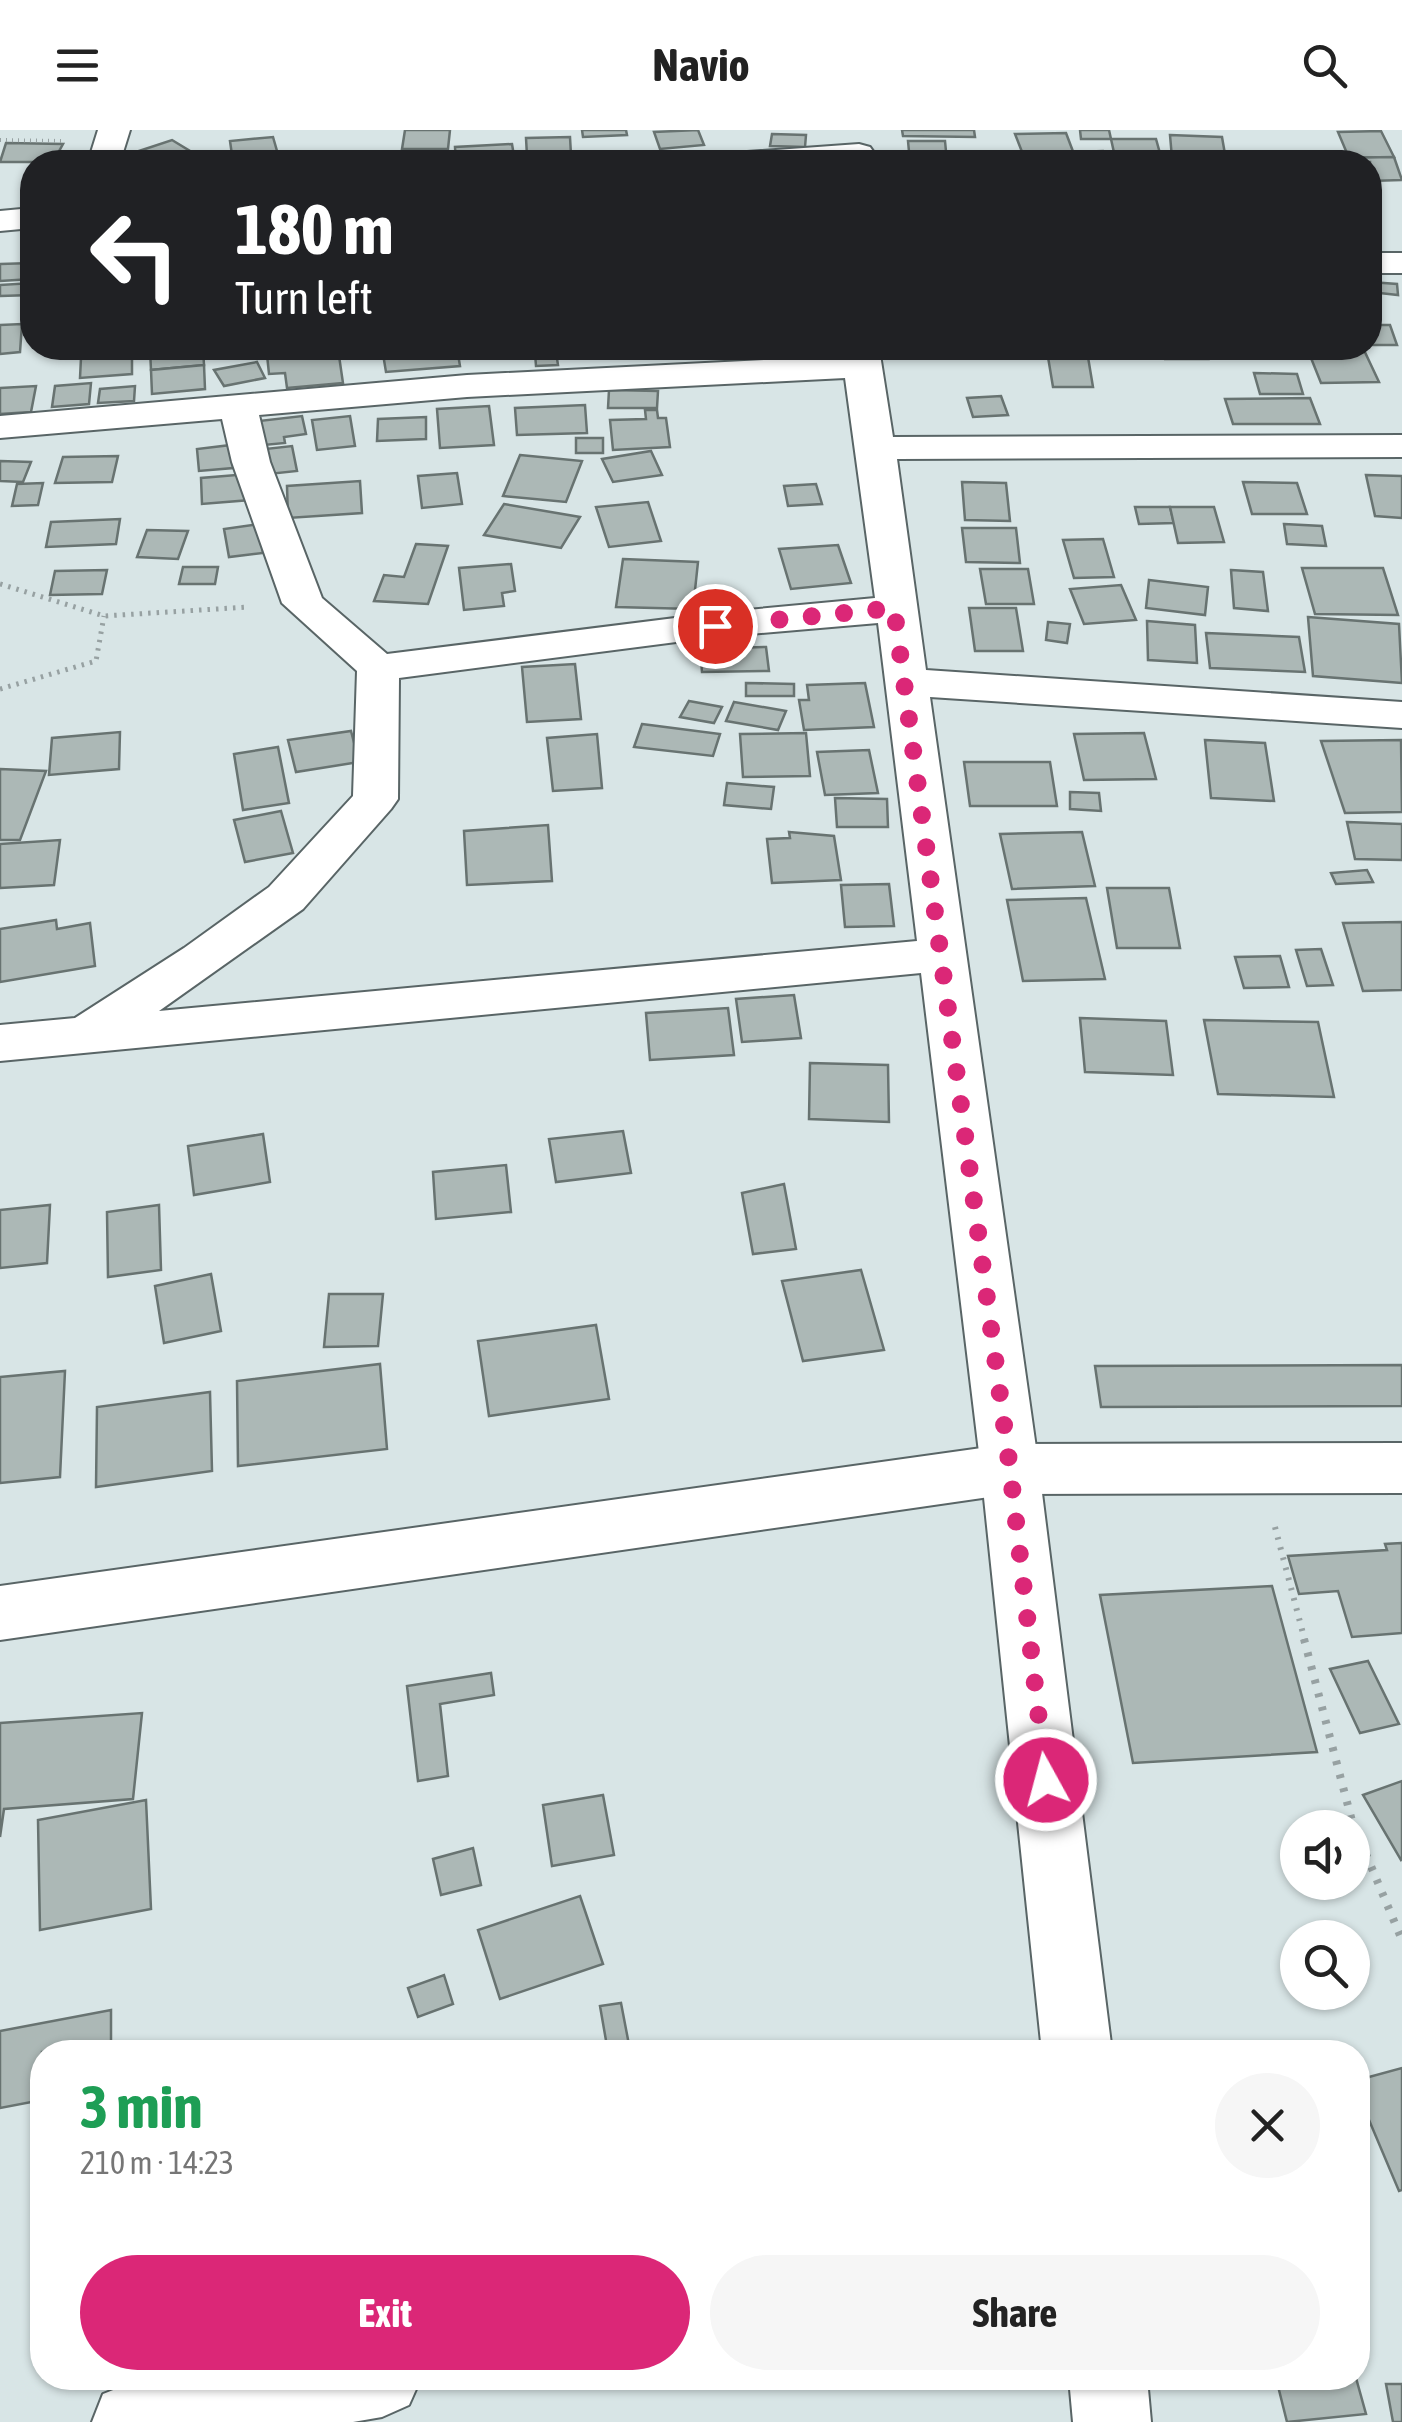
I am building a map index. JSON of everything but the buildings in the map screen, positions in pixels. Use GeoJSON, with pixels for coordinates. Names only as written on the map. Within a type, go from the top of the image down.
{"type":"FeatureCollection","features":[{"type":"Feature","properties":{"kind":"street"},"geometry":{"type":"LineString","coordinates":[[0,427],[820,360]]}},
{"type":"Feature","properties":{"kind":"street"},"geometry":{"type":"LineString","coordinates":[[861,360],[1010,1469],[1076,2040]]}},
{"type":"Feature","properties":{"kind":"street"},"geometry":{"type":"LineString","coordinates":[[238,405],[251,462],[303,603],[378,668],[894,608]]}},
{"type":"Feature","properties":{"kind":"street"},"geometry":{"type":"LineString","coordinates":[[876,448],[1402,446]]}},
{"type":"Feature","properties":{"kind":"street"},"geometry":{"type":"LineString","coordinates":[[88,1032],[201,960],[286,898],[376,799],[378,668]]}},
{"type":"Feature","properties":{"kind":"street"},"geometry":{"type":"LineString","coordinates":[[905,682],[1402,715]]}},
{"type":"Feature","properties":{"kind":"street"},"geometry":{"type":"LineString","coordinates":[[0,1042],[942,956]]}},
{"type":"Feature","properties":{"kind":"street"},"geometry":{"type":"LineString","coordinates":[[0,1613],[1010,1469],[1402,1468]]}},
{"type":"Feature","properties":{"kind":"street"},"geometry":{"type":"LineString","coordinates":[[132,2422],[314,2390]]}},
{"type":"Feature","properties":{"kind":"street"},"geometry":{"type":"LineString","coordinates":[[1109,2390],[1112,2422]]}},
{"type":"Feature","properties":{"kind":"path"},"geometry":{"type":"LineString","coordinates":[[0,140],[109,145]]}},
{"type":"Feature","properties":{"kind":"path"},"geometry":{"type":"LineString","coordinates":[[0,584],[104,616],[303,603]]}},
{"type":"Feature","properties":{"kind":"path"},"geometry":{"type":"LineString","coordinates":[[0,690],[96,661],[104,616]]}},
{"type":"Feature","properties":{"kind":"path"},"geometry":{"type":"LineString","coordinates":[[1241,1470],[1274,1526],[1352,1820],[1402,1940]]}},
{"type":"Feature","properties":{"kind":"route"},"geometry":{"type":"LineString","coordinates":[[715,626],[894,608],[1010,1469],[1046,1780]]}}]}
